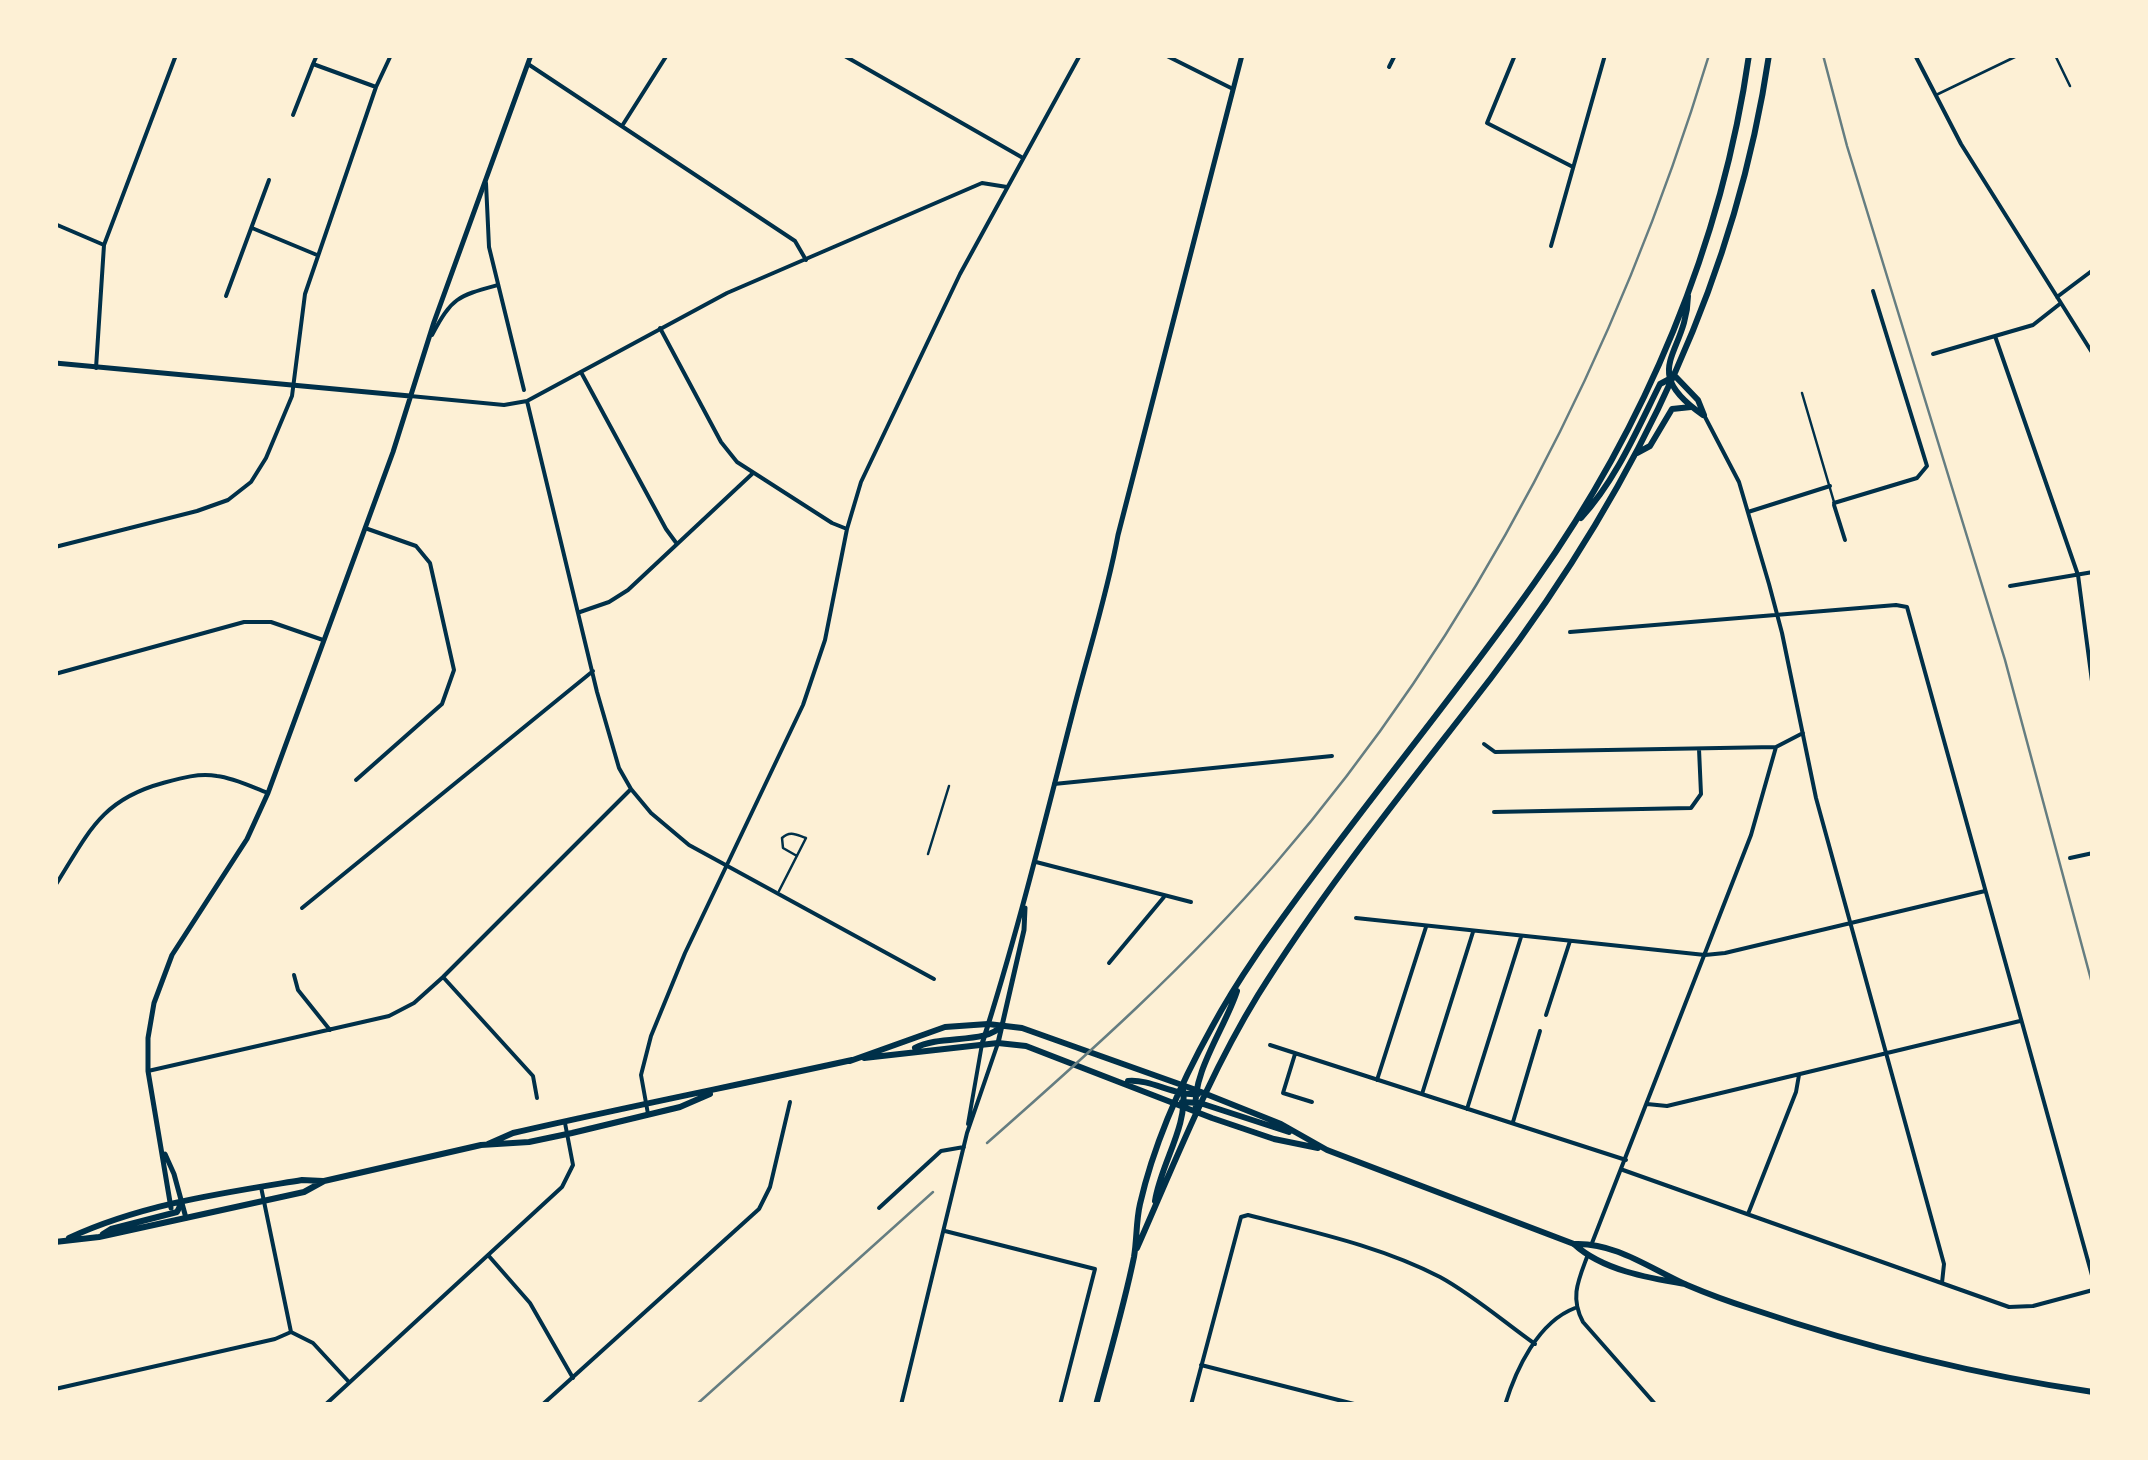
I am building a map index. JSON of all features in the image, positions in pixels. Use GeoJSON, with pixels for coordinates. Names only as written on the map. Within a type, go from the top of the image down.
{"type":"FeatureCollection","features":[{"type":"Feature","properties":{"kind":"main road"},"geometry":{"type":"LineString","coordinates":[[1153,1212],[1183,1096],[1214,1022],[1316,872],[1502,628],[1570,530],[1628,428],[1665,352],[1688,291],[1724,178],[1749,55]]}},
{"type":"Feature","properties":{"kind":"main road"},"geometry":{"type":"LineString","coordinates":[[1198,1096],[1310,915],[1352,854],[1492,677],[1552,592],[1636,454],[1671,379],[1729,230],[1755,133],[1769,55]]}},
{"type":"Feature","properties":{"kind":"main road"},"geometry":{"type":"LineString","coordinates":[[1688,291],[1688,312],[1669,363],[1671,379],[1692,407],[1704,415]]}},
{"type":"Feature","properties":{"kind":"main road"},"geometry":{"type":"LineString","coordinates":[[1671,379],[1698,400],[1704,415]]}},
{"type":"Feature","properties":{"kind":"main road"},"geometry":{"type":"LineString","coordinates":[[1570,530],[1597,501],[1660,384],[1671,379]]}},
{"type":"Feature","properties":{"kind":"main road"},"geometry":{"type":"LineString","coordinates":[[1636,454],[1650,446],[1672,409],[1692,407]]}},
{"type":"Feature","properties":{"kind":"main road"},"geometry":{"type":"LineString","coordinates":[[1134,1254],[1196,1112],[1198,1096],[1240,980]]}},
{"type":"Feature","properties":{"kind":"main road"},"geometry":{"type":"LineString","coordinates":[[850,1061],[945,1026],[1002,1025],[1050,1037],[1130,1068],[1183,1096],[1196,1112],[1274,1138],[1328,1150]]}},
{"type":"Feature","properties":{"kind":"main road"},"geometry":{"type":"LineString","coordinates":[[983,1041],[1002,1025]]}},
{"type":"Feature","properties":{"kind":"main road"},"geometry":{"type":"LineString","coordinates":[[488,1144],[512,1133],[645,1102],[715,1092],[850,1061],[983,1041],[1044,1051],[1176,1104]]}},
{"type":"Feature","properties":{"kind":"main road"},"geometry":{"type":"LineString","coordinates":[[1124,1082],[1139,1080],[1183,1096],[1198,1096],[1574,1244],[1592,1244],[1658,1268],[1685,1284]]}},
{"type":"Feature","properties":{"kind":"main road"},"geometry":{"type":"LineString","coordinates":[[59,1241],[99,1237],[173,1213],[182,1202],[302,1180],[324,1181],[488,1144],[529,1142],[568,1134],[680,1107],[715,1092]]}},
{"type":"Feature","properties":{"kind":"main road"},"geometry":{"type":"LineString","coordinates":[[1096,1405],[1134,1254],[1139,1207],[1176,1104],[1183,1096],[1198,1096]]}},
{"type":"Feature","properties":{"kind":"main road"},"geometry":{"type":"LineString","coordinates":[[59,1241],[95,1225],[173,1213],[186,1218],[304,1192],[324,1181]]}},
{"type":"Feature","properties":{"kind":"main road"},"geometry":{"type":"LineString","coordinates":[[1574,1244],[1587,1256],[1653,1279],[1685,1284],[1838,1337],[1940,1365],[2093,1392]]}},
{"type":"Feature","properties":{"kind":"main road"},"geometry":{"type":"LineString","coordinates":[[1587,1256],[1592,1244]]}},
{"type":"Feature","properties":{"kind":"street"},"geometry":{"type":"LineString","coordinates":[[96,368],[104,245],[176,55]]}},
{"type":"Feature","properties":{"kind":"street"},"geometry":{"type":"LineString","coordinates":[[293,115],[316,55]]}},
{"type":"Feature","properties":{"kind":"street"},"geometry":{"type":"LineString","coordinates":[[55,547],[197,511],[228,500],[251,482],[266,458],[293,387],[304,294],[390,55]]}},
{"type":"Feature","properties":{"kind":"street"},"geometry":{"type":"LineString","coordinates":[[173,1213],[148,1071],[150,1021],[172,955],[247,839],[268,793],[531,55]]}},
{"type":"Feature","properties":{"kind":"street"},"geometry":{"type":"LineString","coordinates":[[622,126],[667,55]]}},
{"type":"Feature","properties":{"kind":"street"},"geometry":{"type":"LineString","coordinates":[[843,55],[1023,158]]}},
{"type":"Feature","properties":{"kind":"street"},"geometry":{"type":"LineString","coordinates":[[649,1115],[641,1074],[664,999],[796,722],[824,640],[861,482],[960,274],[1080,55]]}},
{"type":"Feature","properties":{"kind":"street"},"geometry":{"type":"LineString","coordinates":[[1165,55],[1233,90]]}},
{"type":"Feature","properties":{"kind":"street"},"geometry":{"type":"LineString","coordinates":[[901,1405],[964,1147],[983,1041],[1113,571],[1118,534],[1242,55]]}},
{"type":"Feature","properties":{"kind":"street"},"geometry":{"type":"LineString","coordinates":[[1389,67],[1395,55]]}},
{"type":"Feature","properties":{"kind":"street"},"geometry":{"type":"LineString","coordinates":[[1516,55],[1487,123],[1573,167]]}},
{"type":"Feature","properties":{"kind":"street"},"geometry":{"type":"LineString","coordinates":[[1551,246],[1605,55]]}},
{"type":"Feature","properties":{"kind":"street"},"geometry":{"type":"LineString","coordinates":[[1915,55],[1991,194],[2093,354]]}},
{"type":"Feature","properties":{"kind":"street"},"geometry":{"type":"LineString","coordinates":[[313,64],[376,87]]}},
{"type":"Feature","properties":{"kind":"street"},"geometry":{"type":"LineString","coordinates":[[528,64],[795,241],[806,260]]}},
{"type":"Feature","properties":{"kind":"street"},"geometry":{"type":"LineString","coordinates":[[486,179],[489,247],[524,390]]}},
{"type":"Feature","properties":{"kind":"street"},"geometry":{"type":"LineString","coordinates":[[226,296],[269,180]]}},
{"type":"Feature","properties":{"kind":"street"},"geometry":{"type":"LineString","coordinates":[[55,362],[504,405],[528,402],[728,293],[982,183],[1007,187]]}},
{"type":"Feature","properties":{"kind":"street"},"geometry":{"type":"LineString","coordinates":[[55,224],[104,245]]}},
{"type":"Feature","properties":{"kind":"street"},"geometry":{"type":"LineString","coordinates":[[252,228],[317,255]]}},
{"type":"Feature","properties":{"kind":"street"},"geometry":{"type":"LineString","coordinates":[[1933,354],[2034,325],[2093,270]]}},
{"type":"Feature","properties":{"kind":"street"},"geometry":{"type":"LineString","coordinates":[[428,344],[455,301],[464,294],[498,285]]}},
{"type":"Feature","properties":{"kind":"street"},"geometry":{"type":"LineString","coordinates":[[1845,540],[1834,504],[1917,478],[1927,466],[1872,291]]}},
{"type":"Feature","properties":{"kind":"street"},"geometry":{"type":"LineString","coordinates":[[660,328],[721,442],[752,474],[847,529]]}},
{"type":"Feature","properties":{"kind":"street"},"geometry":{"type":"LineString","coordinates":[[1996,336],[2078,575],[2093,689]]}},
{"type":"Feature","properties":{"kind":"street"},"geometry":{"type":"LineString","coordinates":[[581,372],[677,544]]}},
{"type":"Feature","properties":{"kind":"street"},"geometry":{"type":"LineString","coordinates":[[528,402],[593,671],[619,768],[631,789],[677,837],[934,979]]}},
{"type":"Feature","properties":{"kind":"street"},"geometry":{"type":"LineString","coordinates":[[1704,415],[1726,454],[1748,512],[1777,615],[1848,924],[1944,1264],[1942,1283]]}},
{"type":"Feature","properties":{"kind":"street"},"geometry":{"type":"LineString","coordinates":[[580,612],[628,590],[752,474]]}},
{"type":"Feature","properties":{"kind":"street"},"geometry":{"type":"LineString","coordinates":[[1748,512],[1830,486]]}},
{"type":"Feature","properties":{"kind":"street"},"geometry":{"type":"LineString","coordinates":[[356,780],[442,704],[454,670],[430,563],[416,546],[365,528]]}},
{"type":"Feature","properties":{"kind":"street"},"geometry":{"type":"LineString","coordinates":[[2010,586],[2093,572]]}},
{"type":"Feature","properties":{"kind":"street"},"geometry":{"type":"LineString","coordinates":[[1570,632],[1907,607],[2093,1278]]}},
{"type":"Feature","properties":{"kind":"street"},"geometry":{"type":"LineString","coordinates":[[55,674],[244,622],[271,622],[323,640]]}},
{"type":"Feature","properties":{"kind":"street"},"geometry":{"type":"LineString","coordinates":[[302,908],[593,671]]}},
{"type":"Feature","properties":{"kind":"street"},"geometry":{"type":"LineString","coordinates":[[1484,744],[1495,752],[1776,747],[1802,733]]}},
{"type":"Feature","properties":{"kind":"street"},"geometry":{"type":"LineString","coordinates":[[1494,812],[1691,808],[1701,794],[1698,747]]}},
{"type":"Feature","properties":{"kind":"street"},"geometry":{"type":"LineString","coordinates":[[1592,1244],[1756,820],[1776,747]]}},
{"type":"Feature","properties":{"kind":"street"},"geometry":{"type":"LineString","coordinates":[[1054,784],[1332,756]]}},
{"type":"Feature","properties":{"kind":"street"},"geometry":{"type":"LineString","coordinates":[[55,886],[100,817],[138,790],[192,775],[218,776],[268,793]]}},
{"type":"Feature","properties":{"kind":"street"},"geometry":{"type":"LineString","coordinates":[[148,1071],[389,1016],[414,1003],[631,789]]}},
{"type":"Feature","properties":{"kind":"street"},"geometry":{"type":"LineString","coordinates":[[2070,858],[2093,853]]}},
{"type":"Feature","properties":{"kind":"street"},"geometry":{"type":"LineString","coordinates":[[1034,862],[1191,902]]}},
{"type":"Feature","properties":{"kind":"street"},"geometry":{"type":"LineString","coordinates":[[1356,918],[1705,955],[1985,891]]}},
{"type":"Feature","properties":{"kind":"street"},"geometry":{"type":"LineString","coordinates":[[1109,963],[1165,895]]}},
{"type":"Feature","properties":{"kind":"street"},"geometry":{"type":"LineString","coordinates":[[967,1133],[998,1043],[1024,930],[1025,900]]}},
{"type":"Feature","properties":{"kind":"street"},"geometry":{"type":"LineString","coordinates":[[1377,1080],[1426,926]]}},
{"type":"Feature","properties":{"kind":"street"},"geometry":{"type":"LineString","coordinates":[[1422,1094],[1474,931]]}},
{"type":"Feature","properties":{"kind":"street"},"geometry":{"type":"LineString","coordinates":[[1467,1109],[1522,936]]}},
{"type":"Feature","properties":{"kind":"street"},"geometry":{"type":"LineString","coordinates":[[1546,1015],[1570,941]]}},
{"type":"Feature","properties":{"kind":"street"},"geometry":{"type":"LineString","coordinates":[[294,974],[298,990],[330,1030]]}},
{"type":"Feature","properties":{"kind":"street"},"geometry":{"type":"LineString","coordinates":[[443,977],[533,1076],[538,1098]]}},
{"type":"Feature","properties":{"kind":"street"},"geometry":{"type":"LineString","coordinates":[[1647,1104],[1667,1106],[2020,1020]]}},
{"type":"Feature","properties":{"kind":"street"},"geometry":{"type":"LineString","coordinates":[[1512,1123],[1540,1031]]}},
{"type":"Feature","properties":{"kind":"street"},"geometry":{"type":"LineString","coordinates":[[1270,1046],[1626,1160]]}},
{"type":"Feature","properties":{"kind":"street"},"geometry":{"type":"LineString","coordinates":[[1295,1054],[1283,1093],[1312,1102]]}},
{"type":"Feature","properties":{"kind":"street"},"geometry":{"type":"LineString","coordinates":[[1748,1214],[1796,1092],[1799,1074]]}},
{"type":"Feature","properties":{"kind":"street"},"geometry":{"type":"LineString","coordinates":[[542,1405],[759,1209],[770,1187],[790,1102]]}},
{"type":"Feature","properties":{"kind":"street"},"geometry":{"type":"LineString","coordinates":[[325,1405],[569,1178],[573,1165],[565,1121]]}},
{"type":"Feature","properties":{"kind":"street"},"geometry":{"type":"LineString","coordinates":[[879,1208],[940,1151],[964,1147]]}},
{"type":"Feature","properties":{"kind":"street"},"geometry":{"type":"LineString","coordinates":[[162,1149],[186,1218]]}},
{"type":"Feature","properties":{"kind":"street"},"geometry":{"type":"LineString","coordinates":[[1622,1170],[2009,1307],[2022,1308],[2093,1290]]}},
{"type":"Feature","properties":{"kind":"street"},"geometry":{"type":"LineString","coordinates":[[261,1187],[291,1332]]}},
{"type":"Feature","properties":{"kind":"street"},"geometry":{"type":"LineString","coordinates":[[1191,1405],[1241,1217],[1248,1215],[1374,1248],[1413,1264],[1445,1280],[1535,1344]]}},
{"type":"Feature","properties":{"kind":"street"},"geometry":{"type":"LineString","coordinates":[[945,1231],[1095,1269],[1060,1405]]}},
{"type":"Feature","properties":{"kind":"street"},"geometry":{"type":"LineString","coordinates":[[487,1254],[530,1303],[573,1378]]}},
{"type":"Feature","properties":{"kind":"street"},"geometry":{"type":"LineString","coordinates":[[1587,1256],[1577,1283],[1575,1308],[1656,1405]]}},
{"type":"Feature","properties":{"kind":"street"},"geometry":{"type":"LineString","coordinates":[[1505,1405],[1513,1380],[1535,1344],[1554,1320],[1575,1308]]}},
{"type":"Feature","properties":{"kind":"street"},"geometry":{"type":"LineString","coordinates":[[291,1332],[313,1343],[349,1382]]}},
{"type":"Feature","properties":{"kind":"street"},"geometry":{"type":"LineString","coordinates":[[55,1390],[275,1340],[291,1332]]}},
{"type":"Feature","properties":{"kind":"street"},"geometry":{"type":"LineString","coordinates":[[1201,1365],[1358,1405]]}},
{"type":"Feature","properties":{"kind":"lane"},"geometry":{"type":"LineString","coordinates":[[1935,96],[2019,55]]}},
{"type":"Feature","properties":{"kind":"lane"},"geometry":{"type":"LineString","coordinates":[[2055,55],[2070,86]]}},
{"type":"Feature","properties":{"kind":"lane"},"geometry":{"type":"LineString","coordinates":[[1802,392],[1834,504]]}},
{"type":"Feature","properties":{"kind":"lane"},"geometry":{"type":"LineString","coordinates":[[928,854],[949,786]]}},
{"type":"Feature","properties":{"kind":"lane"},"geometry":{"type":"LineString","coordinates":[[778,892],[797,856],[806,838],[791,832],[782,838],[783,848],[797,856]]}},
{"type":"Feature","properties":{"kind":"railway"},"geometry":{"type":"LineString","coordinates":[[987,1143],[1208,938],[1348,775],[1415,681],[1477,583],[1586,379],[1632,272],[1709,55]]}},
{"type":"Feature","properties":{"kind":"railway"},"geometry":{"type":"LineString","coordinates":[[1823,55],[1847,146],[2005,660],[2093,987]]}},
{"type":"Feature","properties":{"kind":"railway"},"geometry":{"type":"LineString","coordinates":[[696,1405],[933,1192]]}}]}
